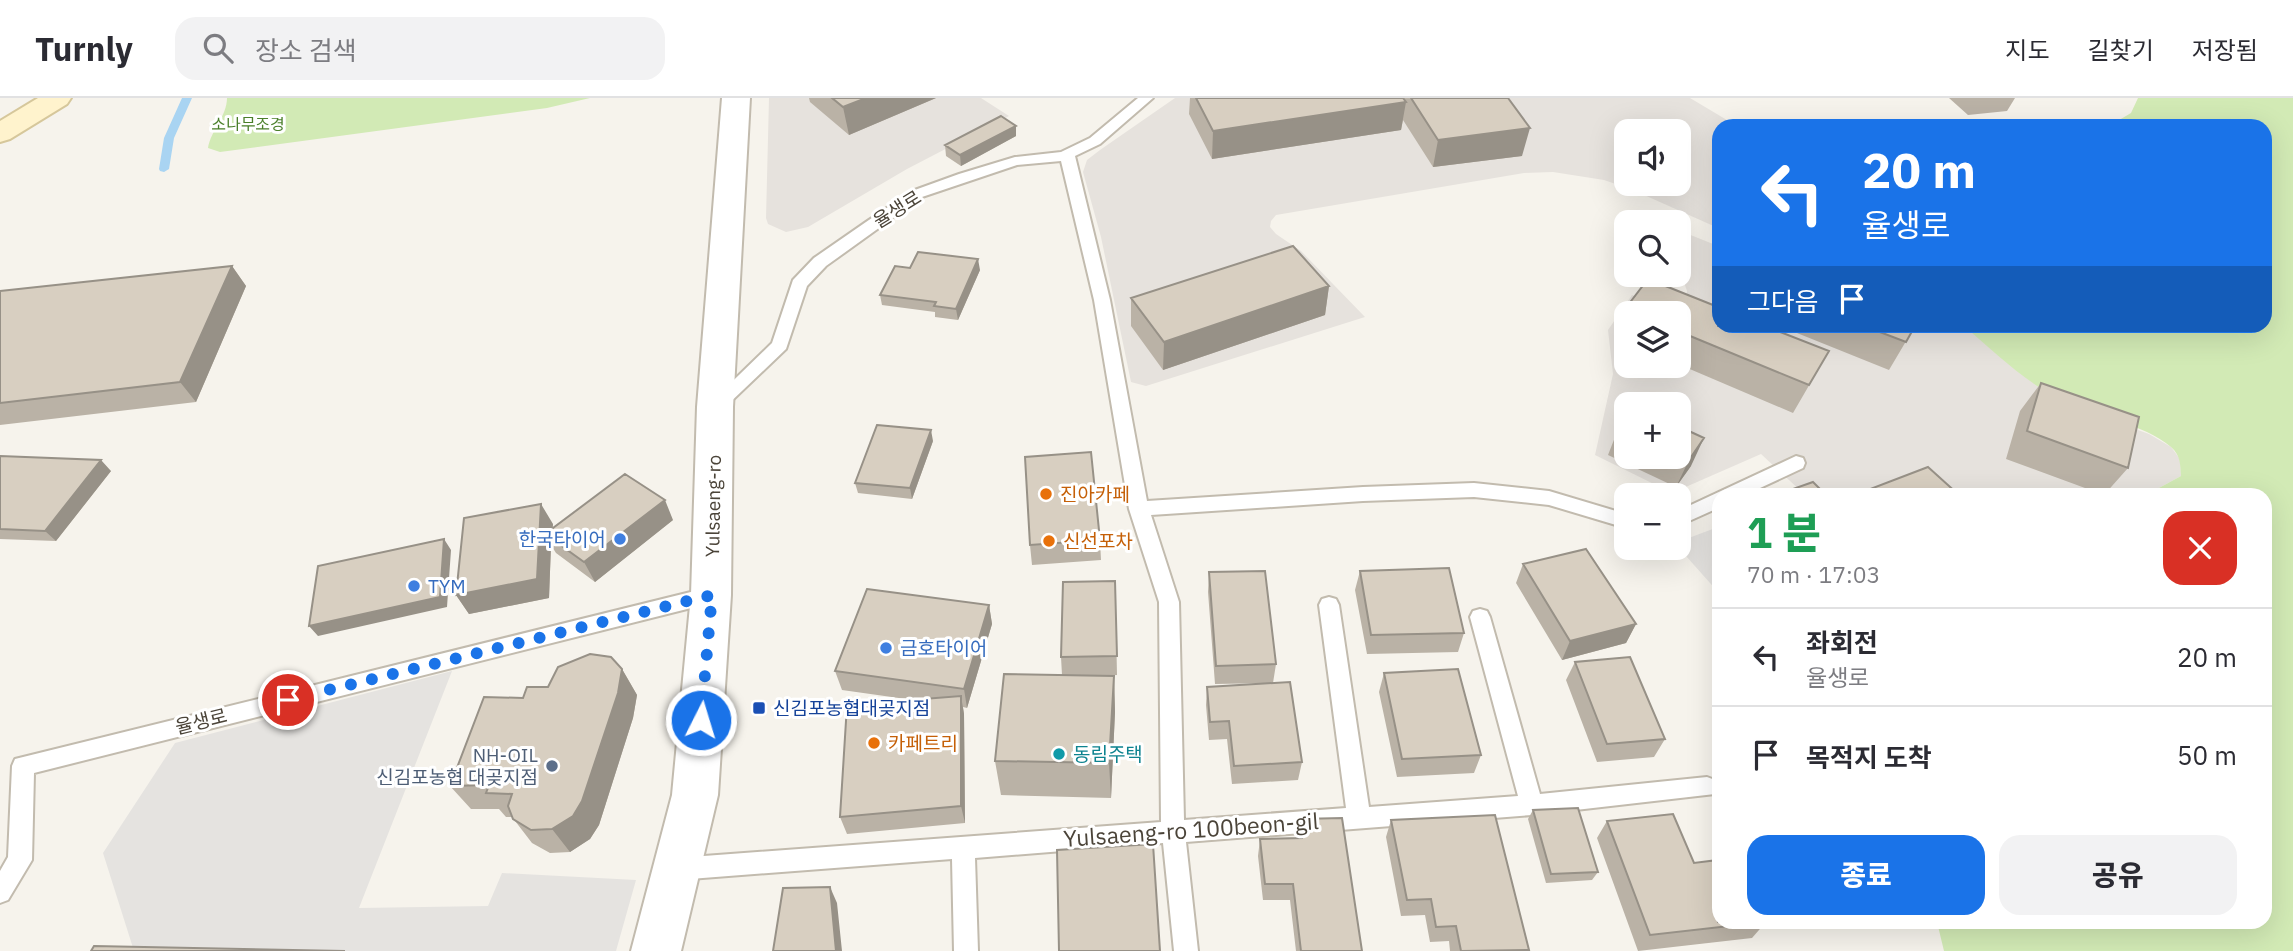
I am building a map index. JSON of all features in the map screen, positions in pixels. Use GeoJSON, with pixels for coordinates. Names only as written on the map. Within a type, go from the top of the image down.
{"type":"FeatureCollection","features":[{"type":"Feature","properties":{"kind":"main road"},"geometry":{"type":"LineString","coordinates":[[0,133],[57,98]]}},
{"type":"Feature","properties":{"kind":"street","name":"Yulsaeng-ro"},"geometry":{"type":"LineString","coordinates":[[656,951],[695,795],[712,595],[715,407],[736,98]]}},
{"type":"Feature","properties":{"kind":"lane","name":"율생로"},"geometry":{"type":"LineString","coordinates":[[715,407],[780,345],[799,284],[820,262],[871,225],[916,194],[1015,161],[1067,155],[1095,141],[1146,98]]}},
{"type":"Feature","properties":{"kind":"lane"},"geometry":{"type":"LineString","coordinates":[[1067,155],[1102,300],[1139,509],[1169,603],[1173,830],[1186,951]]}},
{"type":"Feature","properties":{"kind":"lane"},"geometry":{"type":"LineString","coordinates":[[1743,488],[1796,463]]}},
{"type":"Feature","properties":{"kind":"lane"},"geometry":{"type":"LineString","coordinates":[[1139,509],[1363,494],[1474,490],[1549,498],[1614,517]]}},
{"type":"Feature","properties":{"kind":"lane"},"geometry":{"type":"LineString","coordinates":[[1691,513],[1712,503]]}},
{"type":"Feature","properties":{"kind":"lane","name":"율생로"},"geometry":{"type":"LineString","coordinates":[[0,892],[20,860],[23,766],[712,595]]}},
{"type":"Feature","properties":{"kind":"lane"},"geometry":{"type":"LineString","coordinates":[[1329,605],[1359,816]]}},
{"type":"Feature","properties":{"kind":"lane"},"geometry":{"type":"LineString","coordinates":[[1480,617],[1532,805]]}},
{"type":"Feature","properties":{"kind":"lane","name":"Yulsaeng-ro 100beon-gil"},"geometry":{"type":"LineString","coordinates":[[676,869],[1532,805],[1707,787]]}},
{"type":"Feature","properties":{"kind":"lane"},"geometry":{"type":"LineString","coordinates":[[963,847],[966,951]]}},
{"type":"Feature","properties":{"kind":"shaded area"},"geometry":{"type":"Polygon","coordinates":[[[769,98],[981,98],[1009,116],[907,169],[808,227],[786,232],[768,224],[766,218],[769,98]]]}},
{"type":"Feature","properties":{"kind":"shaded area"},"geometry":{"type":"Polygon","coordinates":[[[1175,98],[1690,98],[1725,119],[1712,119],[1712,225],[1691,216],[1691,210],[1678,210],[1646,196],[1691,196],[1691,119],[1614,119],[1614,183],[1553,172],[1524,173],[1276,215],[1270,227],[1276,234],[1301,251],[1365,317],[1146,386],[1131,382],[1101,237],[1083,172],[1087,160],[1175,98]]]}},
{"type":"Feature","properties":{"kind":"shaded area"},"geometry":{"type":"Polygon","coordinates":[[[1691,235],[1712,244],[1712,333],[1973,333],[2047,393],[2069,405],[2149,434],[2171,447],[2180,459],[2181,476],[2159,488],[1797,488],[1761,454],[1691,485],[1652,483],[1623,469],[1691,469],[1691,392],[1614,392],[1614,464],[1595,455],[1613,374],[1608,330],[1614,321],[1614,378],[1691,378],[1691,301],[1686,301],[1686,287],[1691,287],[1691,235]]]}},
{"type":"Feature","properties":{"kind":"shaded area"},"geometry":{"type":"Polygon","coordinates":[[[1632,295],[1647,301],[1628,301],[1632,295]]]}},
{"type":"Feature","properties":{"kind":"shaded area"},"geometry":{"type":"Polygon","coordinates":[[[1712,529],[1712,585],[1690,560],[1691,537],[1712,529]]]}},
{"type":"Feature","properties":{"kind":"shaded area"},"geometry":{"type":"Polygon","coordinates":[[[452,671],[359,908],[488,906],[502,873],[636,880],[616,951],[134,951],[103,853],[175,743],[452,671]]]}},
{"type":"Feature","properties":{"kind":"green space","name":"소나무조경"},"geometry":{"type":"Polygon","coordinates":[[[227,98],[590,98],[547,108],[220,152],[208,148],[227,98]]]}},
{"type":"Feature","properties":{"kind":"green space"},"geometry":{"type":"Polygon","coordinates":[[[2138,98],[2293,98],[2293,951],[1944,951],[1939,929],[2272,929],[2272,488],[2159,488],[2181,476],[2178,457],[2171,447],[2148,432],[2053,396],[2013,368],[1972,333],[2272,333],[2272,119],[2121,119],[2131,113],[2138,98]]]}},
{"type":"Feature","properties":{"kind":"building"},"geometry":{"type":"Polygon","coordinates":[[[832,98],[866,98],[843,107],[832,98]]]}},
{"type":"Feature","properties":{"kind":"building"},"geometry":{"type":"Polygon","coordinates":[[[1196,98],[1403,98],[1406,102],[1213,131],[1196,98]]]}},
{"type":"Feature","properties":{"kind":"building"},"geometry":{"type":"Polygon","coordinates":[[[1411,98],[1508,98],[1530,128],[1438,140],[1411,98]]]}},
{"type":"Feature","properties":{"kind":"building"},"geometry":{"type":"Polygon","coordinates":[[[1001,116],[1016,126],[960,155],[945,145],[1001,116]]]}},
{"type":"Feature","properties":{"kind":"building"},"geometry":{"type":"Polygon","coordinates":[[[1293,246],[1329,286],[1164,342],[1131,298],[1293,246]]]}},
{"type":"Feature","properties":{"kind":"building"},"geometry":{"type":"Polygon","coordinates":[[[918,252],[978,259],[956,309],[934,306],[936,302],[880,295],[895,266],[910,268],[918,252]]]}},
{"type":"Feature","properties":{"kind":"building"},"geometry":{"type":"Polygon","coordinates":[[[232,266],[180,382],[0,403],[0,291],[232,266]]]}},
{"type":"Feature","properties":{"kind":"building"},"geometry":{"type":"Polygon","coordinates":[[[1642,287],[1668,287],[1712,305],[1712,333],[1783,333],[1829,351],[1809,385],[1691,336],[1691,301],[1631,301],[1642,287]]]}},
{"type":"Feature","properties":{"kind":"building"},"geometry":{"type":"Polygon","coordinates":[[[1882,333],[1911,333],[1906,342],[1882,333]]]}},
{"type":"Feature","properties":{"kind":"building"},"geometry":{"type":"Polygon","coordinates":[[[2041,383],[2139,417],[2128,468],[2027,431],[2041,383]]]}},
{"type":"Feature","properties":{"kind":"building"},"geometry":{"type":"Polygon","coordinates":[[[877,425],[931,430],[910,488],[855,483],[877,425]]]}},
{"type":"Feature","properties":{"kind":"building"},"geometry":{"type":"Polygon","coordinates":[[[1691,432],[1704,438],[1691,457],[1691,432]]]}},
{"type":"Feature","properties":{"kind":"building"},"geometry":{"type":"Polygon","coordinates":[[[1091,452],[1100,540],[1030,545],[1025,457],[1091,452]]]}},
{"type":"Feature","properties":{"kind":"building"},"geometry":{"type":"Polygon","coordinates":[[[0,456],[101,460],[45,531],[0,529],[0,456]]]}},
{"type":"Feature","properties":{"kind":"building"},"geometry":{"type":"Polygon","coordinates":[[[1928,467],[1951,488],[1873,488],[1928,467]]]}},
{"type":"Feature","properties":{"kind":"building"},"geometry":{"type":"Polygon","coordinates":[[[625,474],[665,500],[584,562],[545,534],[625,474]]]}},
{"type":"Feature","properties":{"kind":"building"},"geometry":{"type":"Polygon","coordinates":[[[1813,482],[1819,488],[1796,488],[1813,482]]]}},
{"type":"Feature","properties":{"kind":"building"},"geometry":{"type":"Polygon","coordinates":[[[541,504],[537,579],[456,595],[464,518],[541,504]]]}},
{"type":"Feature","properties":{"kind":"building"},"geometry":{"type":"Polygon","coordinates":[[[444,539],[440,597],[309,626],[318,566],[444,539]]]}},
{"type":"Feature","properties":{"kind":"building"},"geometry":{"type":"Polygon","coordinates":[[[1586,549],[1636,624],[1570,641],[1523,564],[1586,549]]]}},
{"type":"Feature","properties":{"kind":"building"},"geometry":{"type":"Polygon","coordinates":[[[1449,568],[1464,633],[1371,635],[1360,571],[1449,568]]]}},
{"type":"Feature","properties":{"kind":"building"},"geometry":{"type":"Polygon","coordinates":[[[1265,571],[1276,664],[1216,666],[1209,572],[1265,571]]]}},
{"type":"Feature","properties":{"kind":"building"},"geometry":{"type":"Polygon","coordinates":[[[1115,581],[1117,656],[1061,657],[1063,582],[1115,581]]]}},
{"type":"Feature","properties":{"kind":"building"},"geometry":{"type":"Polygon","coordinates":[[[867,589],[989,605],[964,689],[835,671],[867,589]]]}},
{"type":"Feature","properties":{"kind":"building","name":"NH-OIL 신김포농협 대곶지점"},"geometry":{"type":"Polygon","coordinates":[[[590,654],[611,657],[622,669],[618,693],[582,801],[573,816],[552,829],[531,830],[513,819],[508,806],[512,794],[486,793],[489,785],[450,786],[484,697],[523,698],[527,687],[548,687],[558,667],[590,654]]]}},
{"type":"Feature","properties":{"kind":"building"},"geometry":{"type":"Polygon","coordinates":[[[1630,657],[1665,739],[1607,744],[1575,662],[1630,657]]]}},
{"type":"Feature","properties":{"kind":"building"},"geometry":{"type":"Polygon","coordinates":[[[1458,669],[1481,755],[1402,759],[1384,673],[1458,669]]]}},
{"type":"Feature","properties":{"kind":"building"},"geometry":{"type":"Polygon","coordinates":[[[1004,674],[1114,676],[1109,763],[995,761],[1004,674]]]}},
{"type":"Feature","properties":{"kind":"building"},"geometry":{"type":"Polygon","coordinates":[[[1290,682],[1302,762],[1234,766],[1229,721],[1210,722],[1207,687],[1290,682]]]}},
{"type":"Feature","properties":{"kind":"building"},"geometry":{"type":"Polygon","coordinates":[[[961,696],[961,806],[840,817],[847,705],[961,696]]]}},
{"type":"Feature","properties":{"kind":"building"},"geometry":{"type":"Polygon","coordinates":[[[1578,808],[1598,872],[1551,874],[1533,810],[1578,808]]]}},
{"type":"Feature","properties":{"kind":"building"},"geometry":{"type":"Polygon","coordinates":[[[1673,814],[1694,863],[1712,861],[1712,928],[1650,935],[1607,821],[1673,814]]]}},
{"type":"Feature","properties":{"kind":"building"},"geometry":{"type":"Polygon","coordinates":[[[1495,815],[1529,950],[1461,951],[1456,926],[1436,927],[1431,899],[1407,900],[1391,820],[1495,815]]]}},
{"type":"Feature","properties":{"kind":"building"},"geometry":{"type":"Polygon","coordinates":[[[1342,818],[1362,951],[1301,951],[1293,884],[1265,884],[1260,839],[1302,838],[1300,819],[1342,818]]]}},
{"type":"Feature","properties":{"kind":"building"},"geometry":{"type":"Polygon","coordinates":[[[1153,844],[1160,951],[1059,951],[1057,850],[1153,844]]]}},
{"type":"Feature","properties":{"kind":"building"},"geometry":{"type":"Polygon","coordinates":[[[830,887],[836,951],[773,951],[783,888],[830,887]]]}},
{"type":"Feature","properties":{"kind":"building"},"geometry":{"type":"Polygon","coordinates":[[[94,946],[345,951],[91,951],[94,946]]]}},
{"type":"Feature","properties":{"kind":"waterway"},"geometry":{"type":"LineString","coordinates":[[164,169],[169,138],[187,98]]}},
{"type":"Feature","properties":{"kind":"place","name":"진아카페"},"geometry":{"type":"Point","coordinates":[1046,494]}},
{"type":"Feature","properties":{"kind":"place","name":"한국타이어"},"geometry":{"type":"Point","coordinates":[620,539]}},
{"type":"Feature","properties":{"kind":"place","name":"신선포차"},"geometry":{"type":"Point","coordinates":[1049,541]}},
{"type":"Feature","properties":{"kind":"place","name":"TYM"},"geometry":{"type":"Point","coordinates":[414,586]}},
{"type":"Feature","properties":{"kind":"place","name":"금호타이어"},"geometry":{"type":"Point","coordinates":[886,648]}},
{"type":"Feature","properties":{"kind":"place","name":"신김포농협대곶지점"},"geometry":{"type":"Point","coordinates":[759,708]}},
{"type":"Feature","properties":{"kind":"place","name":"카페트리"},"geometry":{"type":"Point","coordinates":[874,743]}},
{"type":"Feature","properties":{"kind":"place","name":"동림주택"},"geometry":{"type":"Point","coordinates":[1059,754]}},
{"type":"Feature","properties":{"kind":"place","name":"NH-OIL 신김포농협 대곶지점"},"geometry":{"type":"Point","coordinates":[552,766]}},
{"type":"Feature","properties":{"kind":"route"},"geometry":{"type":"LineString","coordinates":[[288,700],[712,595],[701,720]]}}]}
